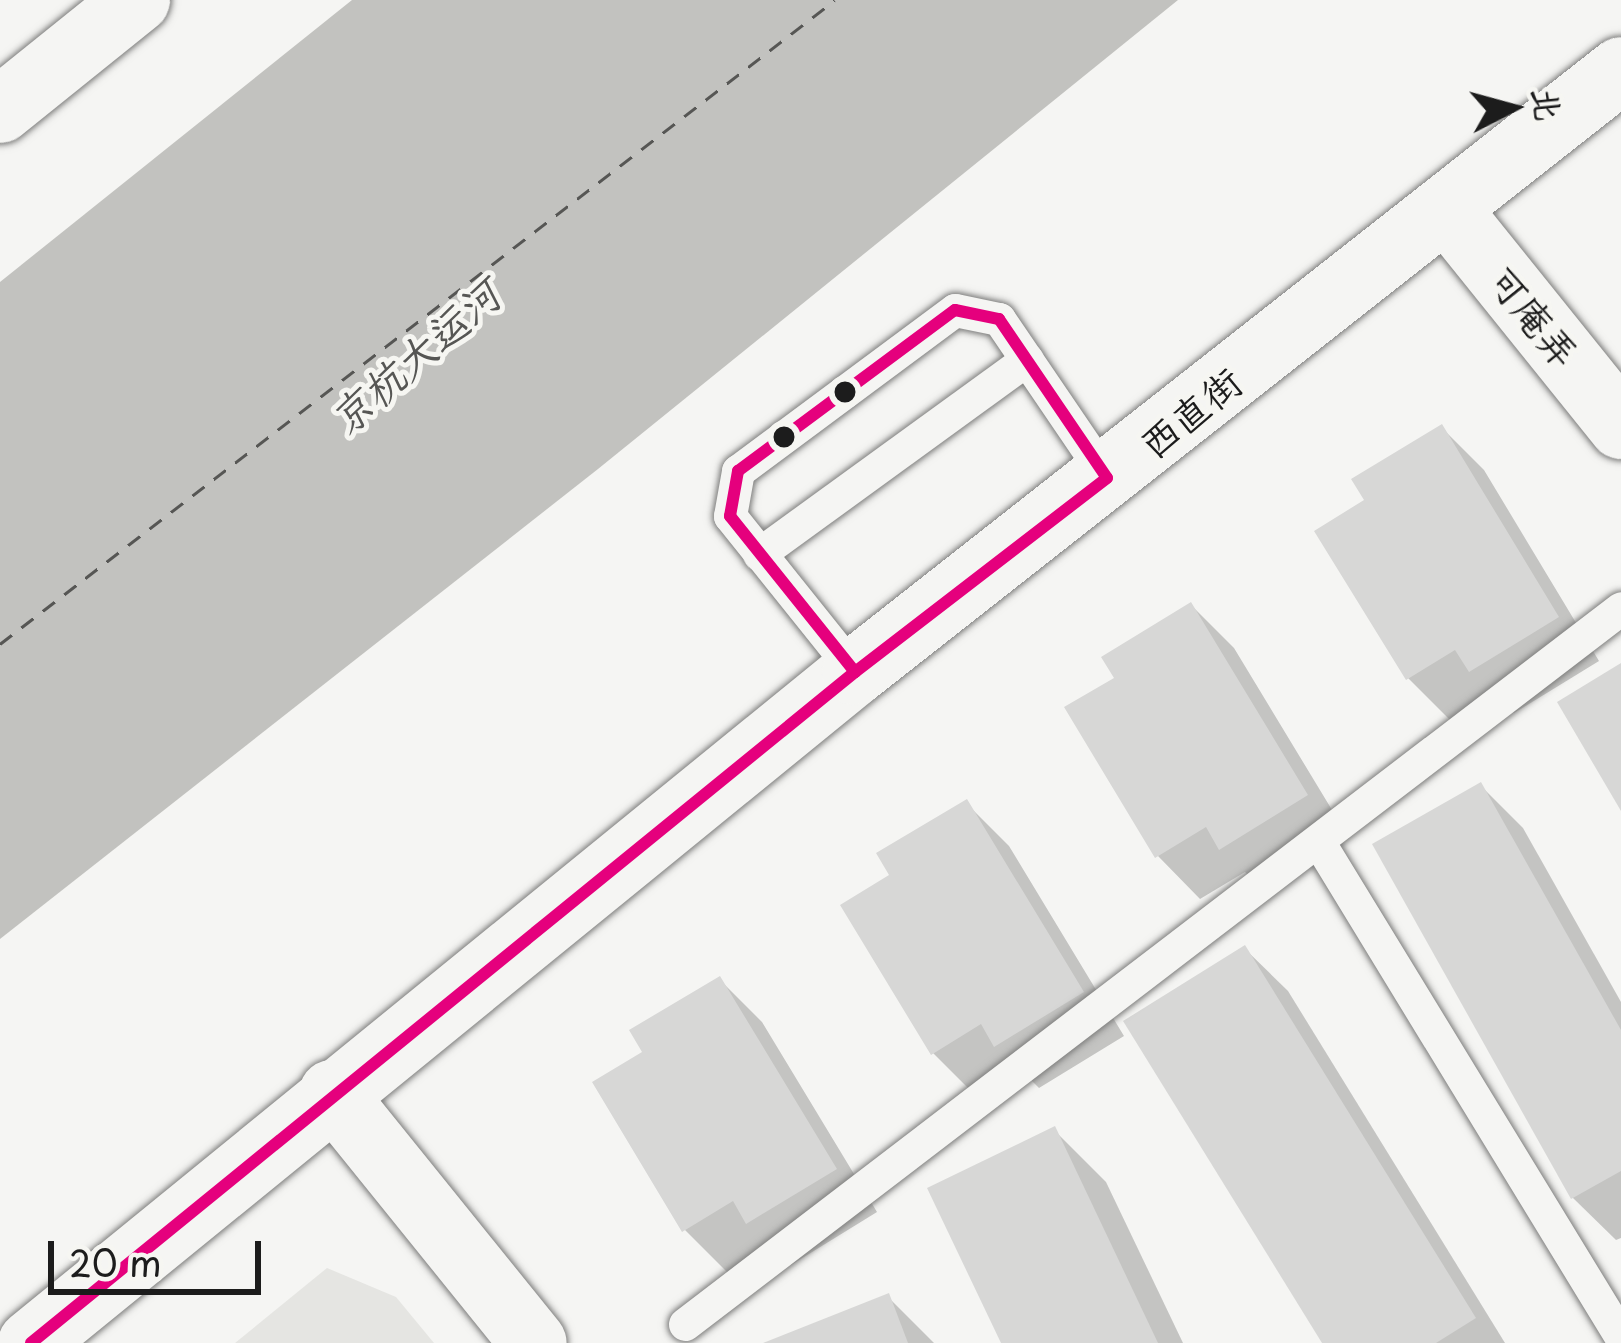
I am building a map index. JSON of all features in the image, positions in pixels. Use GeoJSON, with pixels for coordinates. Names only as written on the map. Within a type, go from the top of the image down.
{"type":"FeatureCollection","features":[{"type":"Feature","properties":{"kind":"street"},"geometry":{"type":"LineString","coordinates":[[0,110],[137,0]]}},
{"type":"Feature","properties":{"kind":"street","name":"西直街"},"geometry":{"type":"LineString","coordinates":[[31,1343],[855,671],[1107,478],[1621,70]]}},
{"type":"Feature","properties":{"kind":"street","name":"可庵弄"},"geometry":{"type":"LineString","coordinates":[[1447,208],[1621,426]]}},
{"type":"Feature","properties":{"kind":"street"},"geometry":{"type":"LineString","coordinates":[[332,1093],[534,1343]]}},
{"type":"Feature","properties":{"kind":"lane"},"geometry":{"type":"LineString","coordinates":[[855,671],[730,516],[738,471],[955,310],[998,319],[1107,478]]}},
{"type":"Feature","properties":{"kind":"lane"},"geometry":{"type":"LineString","coordinates":[[759,554],[1027,359]]}},
{"type":"Feature","properties":{"kind":"lane"},"geometry":{"type":"LineString","coordinates":[[685,1324],[1621,608]]}},
{"type":"Feature","properties":{"kind":"lane"},"geometry":{"type":"LineString","coordinates":[[1318,841],[1621,1337]]}},
{"type":"Feature","properties":{"kind":"shaded area"},"geometry":{"type":"Polygon","coordinates":[[[327,1268],[396,1297],[434,1343],[235,1343],[327,1268]]]}},
{"type":"Feature","properties":{"kind":"water","name":"京杭大运河"},"geometry":{"type":"Polygon","coordinates":[[[352,0],[1178,0],[598,469],[0,939],[0,282],[352,0]]]}},
{"type":"Feature","properties":{"kind":"building"},"geometry":{"type":"Polygon","coordinates":[[[1442,424],[1559,617],[1469,672],[1455,650],[1406,680],[1314,531],[1364,500],[1351,479],[1442,424]]]}},
{"type":"Feature","properties":{"kind":"building"},"geometry":{"type":"Polygon","coordinates":[[[1191,602],[1308,795],[1219,850],[1206,827],[1155,858],[1064,707],[1114,678],[1101,657],[1191,602]]]}},
{"type":"Feature","properties":{"kind":"building"},"geometry":{"type":"Polygon","coordinates":[[[1621,663],[1621,811],[1557,702],[1621,663]]]}},
{"type":"Feature","properties":{"kind":"building"},"geometry":{"type":"Polygon","coordinates":[[[1481,782],[1621,1030],[1621,1171],[1571,1199],[1372,844],[1481,782]]]}},
{"type":"Feature","properties":{"kind":"building"},"geometry":{"type":"Polygon","coordinates":[[[967,799],[1084,992],[994,1047],[981,1024],[931,1055],[840,905],[889,875],[876,853],[967,799]]]}},
{"type":"Feature","properties":{"kind":"building"},"geometry":{"type":"Polygon","coordinates":[[[1245,945],[1476,1318],[1436,1343],[1322,1343],[1123,1021],[1245,945]]]}},
{"type":"Feature","properties":{"kind":"building"},"geometry":{"type":"Polygon","coordinates":[[[720,976],[837,1169],[746,1224],[733,1201],[682,1232],[592,1082],[642,1052],[629,1030],[720,976]]]}},
{"type":"Feature","properties":{"kind":"building"},"geometry":{"type":"Polygon","coordinates":[[[1055,1126],[1158,1343],[1001,1343],[927,1188],[1055,1126]]]}},
{"type":"Feature","properties":{"kind":"building"},"geometry":{"type":"Polygon","coordinates":[[[889,1293],[908,1343],[763,1343],[889,1293]]]}},
{"type":"Feature","properties":{"kind":"ferry route"},"geometry":{"type":"LineString","coordinates":[[0,644],[835,0]]}},
{"type":"Feature","properties":{"kind":"transit line"},"geometry":{"type":"LineString","coordinates":[[955,310],[999,319],[1107,478],[855,672],[730,516],[738,471],[955,310]]}},
{"type":"Feature","properties":{"kind":"transit line"},"geometry":{"type":"LineString","coordinates":[[31,1343],[855,672]]}}]}
